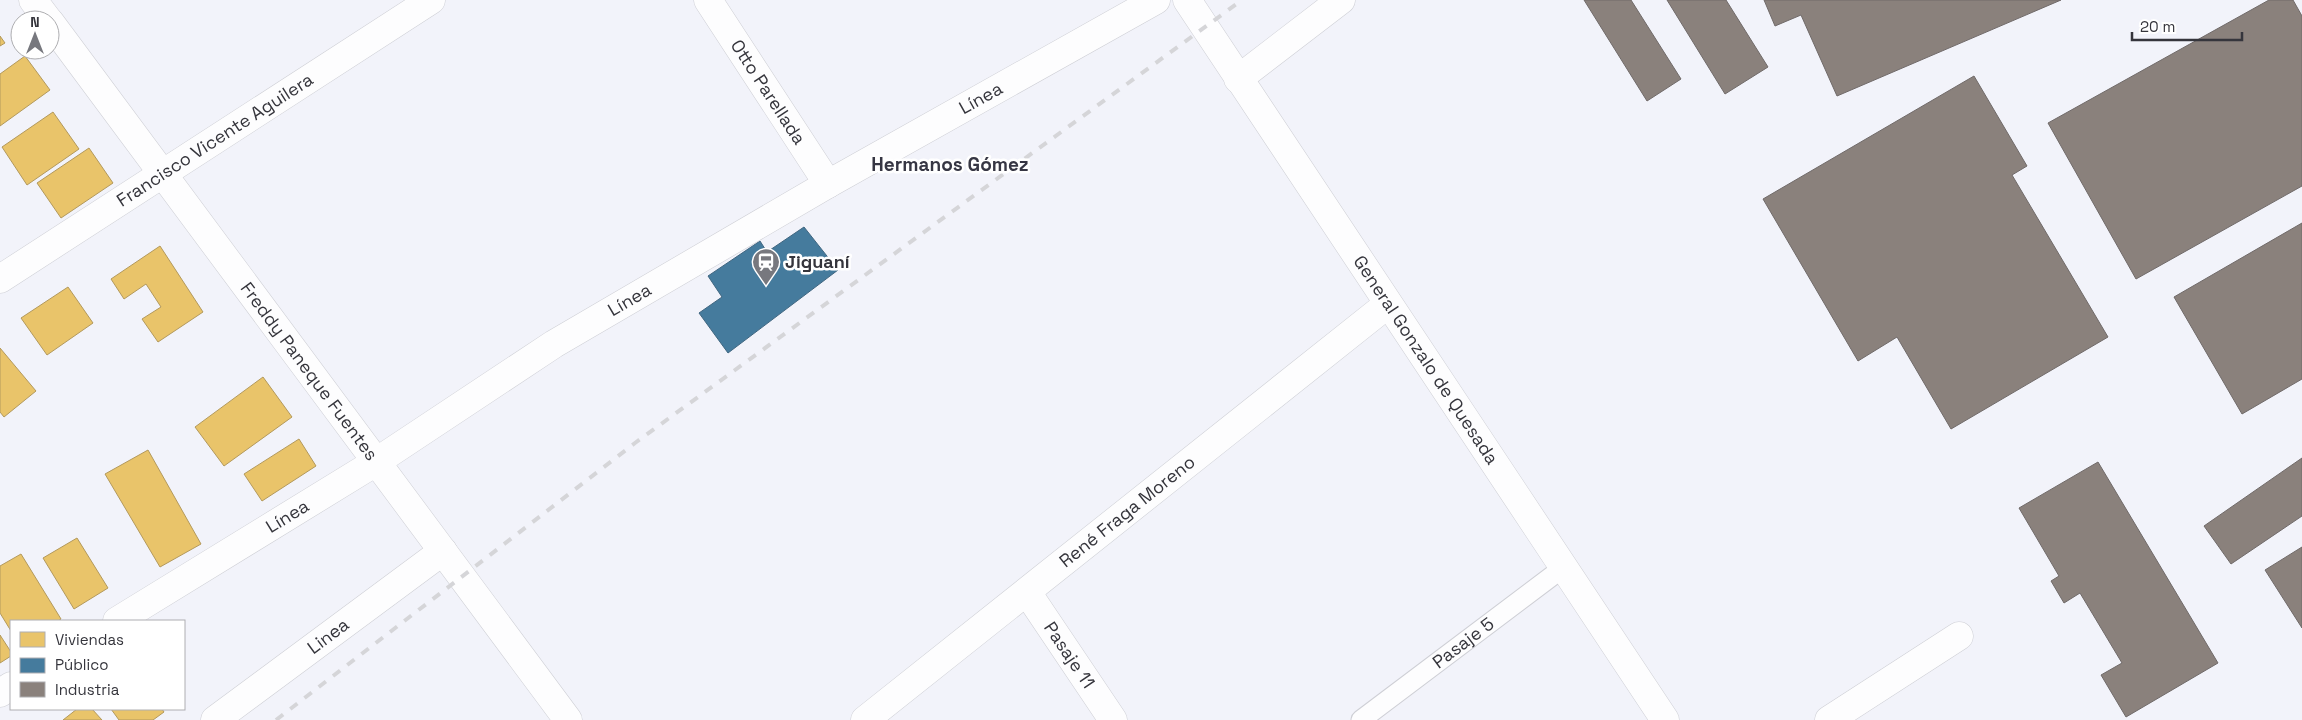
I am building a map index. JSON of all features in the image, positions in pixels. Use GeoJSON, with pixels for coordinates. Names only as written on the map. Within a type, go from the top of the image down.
{"type":"FeatureCollection","features":[{"type":"Feature","properties":{"kind":"street","name":"Freddy Paneque Fuentes"},"geometry":{"type":"LineString","coordinates":[[33,0],[41,10]]}},
{"type":"Feature","properties":{"kind":"street","name":"Francisco Vicente Aguilera"},"geometry":{"type":"LineString","coordinates":[[0,278],[431,0]]}},
{"type":"Feature","properties":{"kind":"street","name":"Otto Parellada"},"geometry":{"type":"LineString","coordinates":[[708,0],[828,184]]}},
{"type":"Feature","properties":{"kind":"street","name":"Línea"},"geometry":{"type":"LineString","coordinates":[[119,620],[376,462],[554,344],[828,184],[1156,0]]}},
{"type":"Feature","properties":{"kind":"street","name":"General Gonzalo de Quesada"},"geometry":{"type":"LineString","coordinates":[[1187,0],[1665,720]]}},
{"type":"Feature","properties":{"kind":"street"},"geometry":{"type":"LineString","coordinates":[[1238,79],[1341,0]]}},
{"type":"Feature","properties":{"kind":"street","name":"Freddy Paneque Fuentes"},"geometry":{"type":"LineString","coordinates":[[60,36],[568,720]]}},
{"type":"Feature","properties":{"kind":"street","name":"René Fraga Moreno"},"geometry":{"type":"LineString","coordinates":[[865,720],[1388,304]]}},
{"type":"Feature","properties":{"kind":"street","name":"Linea"},"geometry":{"type":"LineString","coordinates":[[214,720],[443,551]]}},
{"type":"Feature","properties":{"kind":"street","name":"Pasaje 11"},"geometry":{"type":"LineString","coordinates":[[1027,592],[1113,720]]}},
{"type":"Feature","properties":{"kind":"street"},"geometry":{"type":"LineString","coordinates":[[1830,720],[1959,636]]}},
{"type":"Feature","properties":{"kind":"lane","name":"Pasaje 5"},"geometry":{"type":"LineString","coordinates":[[1361,720],[1564,567]]}},
{"type":"Feature","properties":{"kind":"building: Viviendas"},"geometry":{"type":"Polygon","coordinates":[[[0,36],[5,43],[0,46],[0,36]]]}},
{"type":"Feature","properties":{"kind":"building: Viviendas"},"geometry":{"type":"Polygon","coordinates":[[[19,60],[28,60],[50,90],[0,126],[0,74],[19,60]]]}},
{"type":"Feature","properties":{"kind":"building: Viviendas"},"geometry":{"type":"Polygon","coordinates":[[[53,112],[79,149],[27,185],[2,147],[53,112]]]}},
{"type":"Feature","properties":{"kind":"building: Viviendas"},"geometry":{"type":"Polygon","coordinates":[[[89,148],[113,183],[61,218],[37,183],[89,148]]]}},
{"type":"Feature","properties":{"kind":"building: Viviendas"},"geometry":{"type":"Polygon","coordinates":[[[160,246],[203,312],[158,342],[142,319],[161,307],[146,284],[124,299],[111,279],[160,246]]]}},
{"type":"Feature","properties":{"kind":"building: Viviendas"},"geometry":{"type":"Polygon","coordinates":[[[68,287],[93,323],[47,355],[21,318],[68,287]]]}},
{"type":"Feature","properties":{"kind":"building: Viviendas"},"geometry":{"type":"Polygon","coordinates":[[[0,348],[36,391],[4,417],[0,412],[0,348]]]}},
{"type":"Feature","properties":{"kind":"building: Viviendas"},"geometry":{"type":"Polygon","coordinates":[[[263,377],[292,417],[224,466],[195,427],[263,377]]]}},
{"type":"Feature","properties":{"kind":"building: Viviendas"},"geometry":{"type":"Polygon","coordinates":[[[299,439],[316,466],[262,501],[244,474],[299,439]]]}},
{"type":"Feature","properties":{"kind":"building: Viviendas"},"geometry":{"type":"Polygon","coordinates":[[[148,450],[201,544],[160,567],[105,474],[148,450]]]}},
{"type":"Feature","properties":{"kind":"building: Viviendas"},"geometry":{"type":"Polygon","coordinates":[[[77,538],[108,588],[74,609],[43,558],[77,538]]]}},
{"type":"Feature","properties":{"kind":"building: Viviendas"},"geometry":{"type":"Polygon","coordinates":[[[21,554],[61,619],[10,620],[10,629],[0,613],[0,566],[21,554]]]}},
{"type":"Feature","properties":{"kind":"building: Viviendas"},"geometry":{"type":"Polygon","coordinates":[[[0,635],[10,650],[10,657],[0,663],[0,635]]]}},
{"type":"Feature","properties":{"kind":"building: Viviendas"},"geometry":{"type":"Polygon","coordinates":[[[76,710],[93,710],[102,720],[63,720],[76,710]]]}},
{"type":"Feature","properties":{"kind":"building: Viviendas"},"geometry":{"type":"Polygon","coordinates":[[[112,710],[163,710],[164,712],[153,720],[119,720],[112,710]]]}},
{"type":"Feature","properties":{"kind":"building: Público","name":"Jiguaní"},"geometry":{"type":"Polygon","coordinates":[[[804,227],[838,270],[728,353],[699,313],[722,297],[708,276],[760,241],[767,252],[804,227]]]}},
{"type":"Feature","properties":{"kind":"building: Industria"},"geometry":{"type":"Polygon","coordinates":[[[1584,0],[1631,0],[1681,79],[1647,101],[1584,0]]]}},
{"type":"Feature","properties":{"kind":"building: Industria"},"geometry":{"type":"Polygon","coordinates":[[[1667,0],[1726,0],[1768,67],[1725,94],[1667,0]]]}},
{"type":"Feature","properties":{"kind":"building: Industria"},"geometry":{"type":"Polygon","coordinates":[[[1764,0],[2061,0],[1837,96],[1801,15],[1775,26],[1764,0]]]}},
{"type":"Feature","properties":{"kind":"building: Industria"},"geometry":{"type":"Polygon","coordinates":[[[2269,0],[2293,0],[2302,16],[2302,186],[2136,279],[2048,123],[2269,0]]]}},
{"type":"Feature","properties":{"kind":"building: Industria"},"geometry":{"type":"Polygon","coordinates":[[[1974,76],[2027,166],[2012,175],[2108,337],[1951,429],[1897,337],[1858,361],[1763,199],[1974,76]]]}},
{"type":"Feature","properties":{"kind":"building: Industria"},"geometry":{"type":"Polygon","coordinates":[[[2302,223],[2302,379],[2242,414],[2174,297],[2302,223]]]}},
{"type":"Feature","properties":{"kind":"building: Industria"},"geometry":{"type":"Polygon","coordinates":[[[2302,458],[2302,516],[2231,564],[2204,526],[2302,458]]]}},
{"type":"Feature","properties":{"kind":"building: Industria"},"geometry":{"type":"Polygon","coordinates":[[[2098,462],[2218,663],[2126,717],[2101,675],[2122,663],[2080,593],[2064,603],[2051,581],[2059,576],[2019,508],[2098,462]]]}},
{"type":"Feature","properties":{"kind":"building: Industria"},"geometry":{"type":"Polygon","coordinates":[[[2302,547],[2302,628],[2265,570],[2302,547]]]}},
{"type":"Feature","properties":{"kind":"railway"},"geometry":{"type":"LineString","coordinates":[[276,720],[635,443],[1242,0]]}},
{"type":"Feature","properties":{"kind":"place","name":"Jiguaní"},"geometry":{"type":"Point","coordinates":[766,286]}},
{"type":"Feature","properties":{"kind":"district","name":"Hermanos Gómez"},"geometry":{"type":"Point","coordinates":[950,164]}}]}
